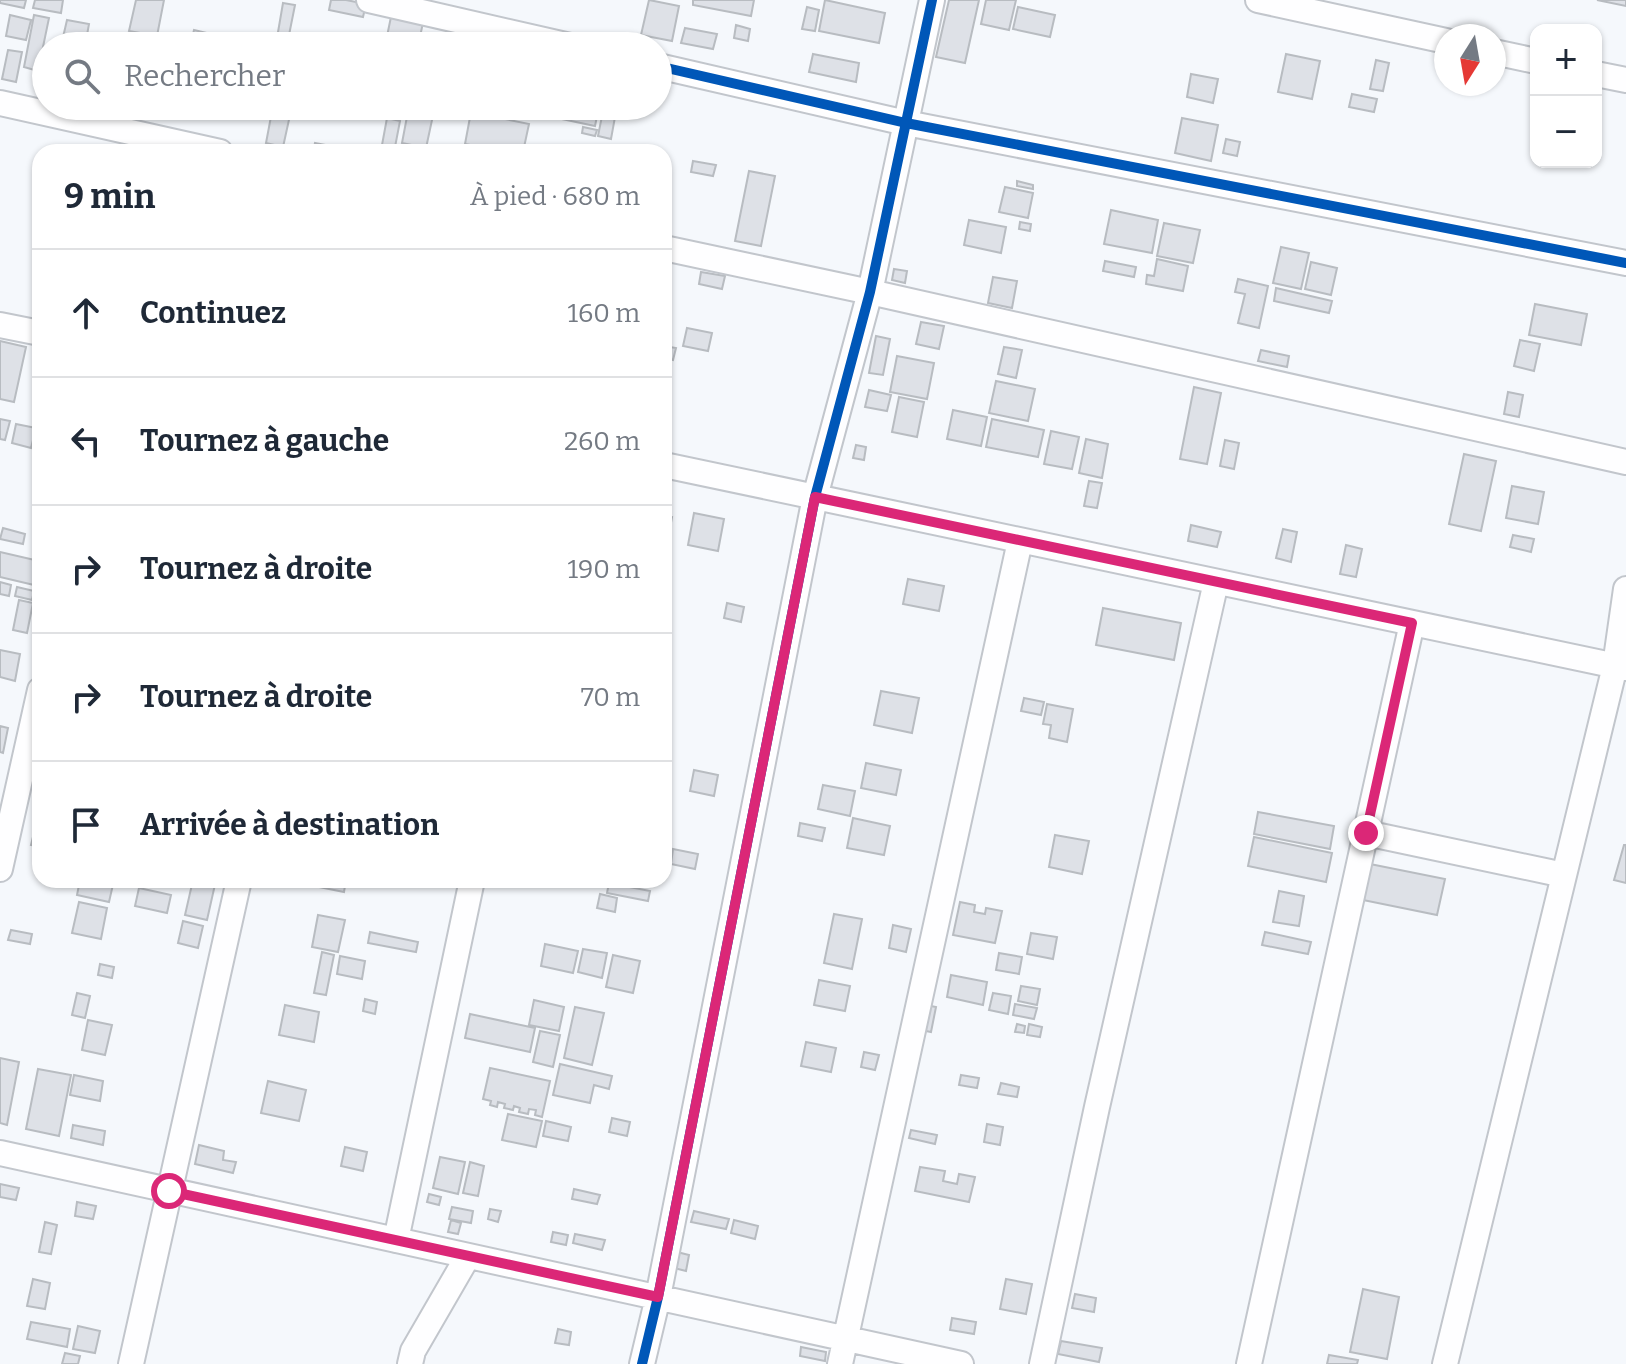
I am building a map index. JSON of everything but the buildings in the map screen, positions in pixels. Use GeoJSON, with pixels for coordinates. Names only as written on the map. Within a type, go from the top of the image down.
{"type":"FeatureCollection","features":[{"type":"Feature","properties":{"kind":"street"},"geometry":{"type":"LineString","coordinates":[[369,0],[509,32]]}},
{"type":"Feature","properties":{"kind":"street"},"geometry":{"type":"LineString","coordinates":[[642,1364],[658,1297],[815,497],[870,292],[932,0]]}},
{"type":"Feature","properties":{"kind":"street"},"geometry":{"type":"LineString","coordinates":[[1258,0],[1434,38]]}},
{"type":"Feature","properties":{"kind":"street"},"geometry":{"type":"LineString","coordinates":[[1506,55],[1530,60]]}},
{"type":"Feature","properties":{"kind":"street"},"geometry":{"type":"LineString","coordinates":[[672,69],[906,123],[1626,263]]}},
{"type":"Feature","properties":{"kind":"street"},"geometry":{"type":"LineString","coordinates":[[1602,75],[1626,80]]}},
{"type":"Feature","properties":{"kind":"street"},"geometry":{"type":"LineString","coordinates":[[0,103],[32,110]]}},
{"type":"Feature","properties":{"kind":"street"},"geometry":{"type":"LineString","coordinates":[[76,120],[184,144]]}},
{"type":"Feature","properties":{"kind":"street"},"geometry":{"type":"LineString","coordinates":[[672,250],[1626,462]]}},
{"type":"Feature","properties":{"kind":"street"},"geometry":{"type":"LineString","coordinates":[[0,325],[32,331]]}},
{"type":"Feature","properties":{"kind":"street"},"geometry":{"type":"LineString","coordinates":[[672,467],[1620,667]]}},
{"type":"Feature","properties":{"kind":"street"},"geometry":{"type":"LineString","coordinates":[[840,1364],[1020,541]]}},
{"type":"Feature","properties":{"kind":"street"},"geometry":{"type":"LineString","coordinates":[[1042,1364],[1216,582]]}},
{"type":"Feature","properties":{"kind":"street"},"geometry":{"type":"LineString","coordinates":[[1445,1364],[1564,875],[1620,667],[1626,589]]}},
{"type":"Feature","properties":{"kind":"street"},"geometry":{"type":"LineString","coordinates":[[1249,1364],[1412,623]]}},
{"type":"Feature","properties":{"kind":"street"},"geometry":{"type":"LineString","coordinates":[[0,869],[32,726]]}},
{"type":"Feature","properties":{"kind":"street"},"geometry":{"type":"LineString","coordinates":[[1366,833],[1564,875]]}},
{"type":"Feature","properties":{"kind":"street"},"geometry":{"type":"LineString","coordinates":[[131,1364],[237,888]]}},
{"type":"Feature","properties":{"kind":"street"},"geometry":{"type":"LineString","coordinates":[[396,1240],[470,888]]}},
{"type":"Feature","properties":{"kind":"street"},"geometry":{"type":"LineString","coordinates":[[0,1153],[961,1364]]}},
{"type":"Feature","properties":{"kind":"street"},"geometry":{"type":"LineString","coordinates":[[410,1364],[413,1351],[468,1256]]}},
{"type":"Feature","properties":{"kind":"cycle path"},"geometry":{"type":"LineString","coordinates":[[642,1364],[658,1297],[815,497],[870,292],[932,0]]}},
{"type":"Feature","properties":{"kind":"cycle path"},"geometry":{"type":"LineString","coordinates":[[672,69],[906,123],[1626,263]]}},
{"type":"Feature","properties":{"kind":"route"},"geometry":{"type":"LineString","coordinates":[[169,1191],[658,1297],[815,497],[1412,623],[1366,833]]}}]}
